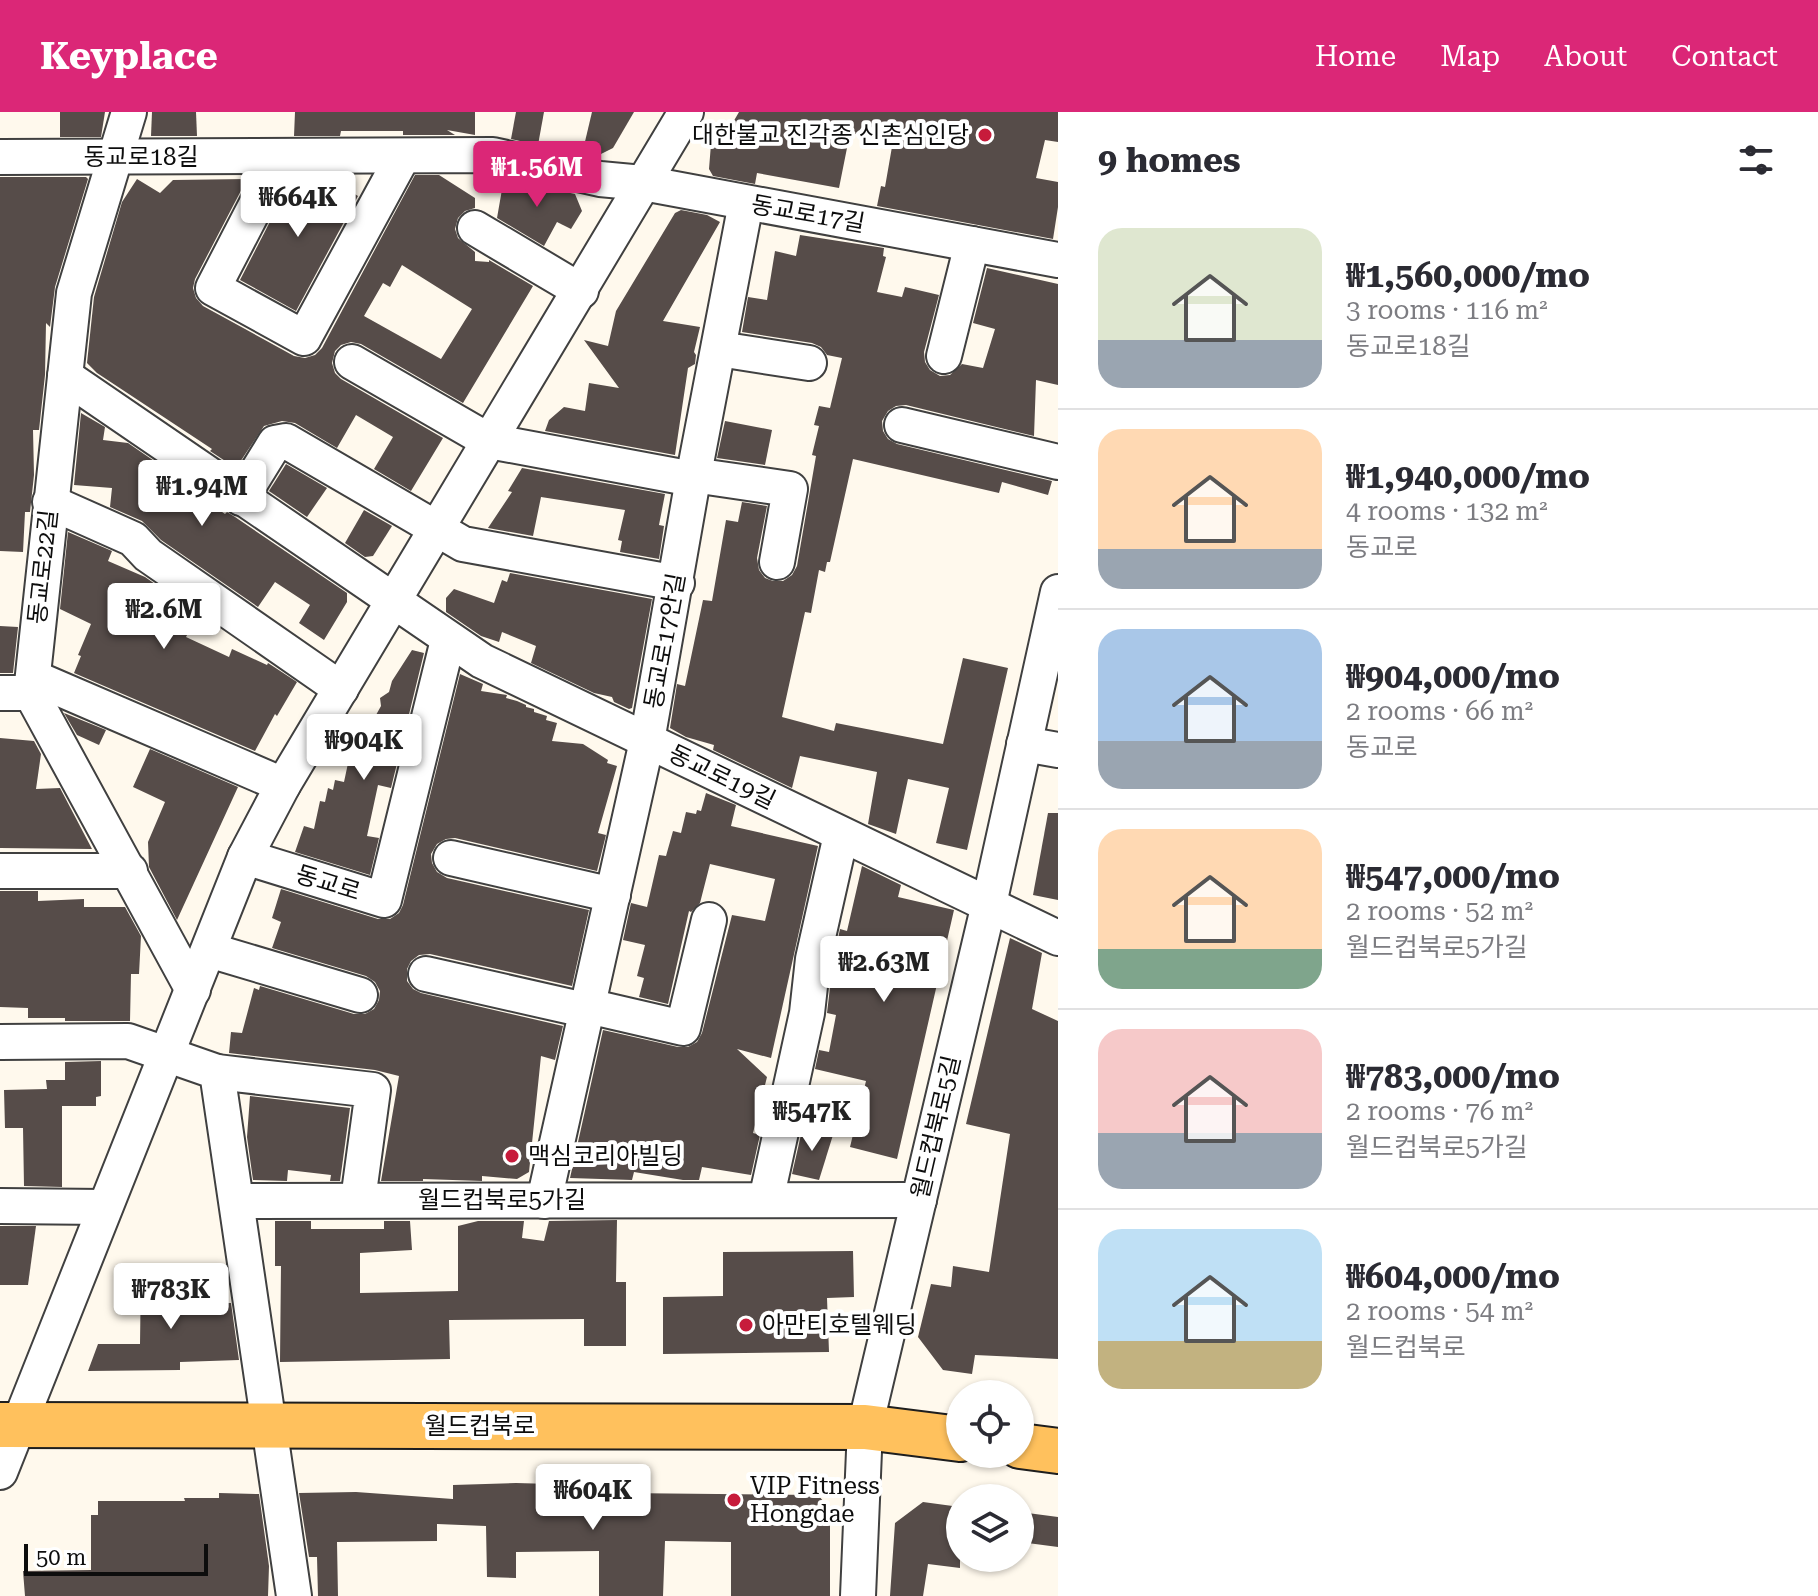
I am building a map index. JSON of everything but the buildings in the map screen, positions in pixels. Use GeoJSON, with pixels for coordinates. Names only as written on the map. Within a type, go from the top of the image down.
{"type":"FeatureCollection","features":[{"type":"Feature","properties":{"kind":"main road","name":"월드컵북로"},"geometry":{"type":"LineString","coordinates":[[9,1425],[865,1427],[946,1437]]}},
{"type":"Feature","properties":{"kind":"main road"},"geometry":{"type":"LineString","coordinates":[[1034,1448],[1058,1451]]}},
{"type":"Feature","properties":{"kind":"street","name":"동교로22길"},"geometry":{"type":"LineString","coordinates":[[15,693],[50,502],[74,293],[129,112]]}},
{"type":"Feature","properties":{"kind":"street"},"geometry":{"type":"LineString","coordinates":[[0,1472],[9,1425],[105,1207],[245,857],[283,785],[686,112]]}},
{"type":"Feature","properties":{"kind":"street","name":"동교로18길"},"geometry":{"type":"LineString","coordinates":[[0,157],[493,155],[600,179],[643,183]]}},
{"type":"Feature","properties":{"kind":"street"},"geometry":{"type":"LineString","coordinates":[[281,157],[213,288],[304,338],[403,156]]}},
{"type":"Feature","properties":{"kind":"street","name":"동교로17길"},"geometry":{"type":"LineString","coordinates":[[643,183],[1058,260]]}},
{"type":"Feature","properties":{"kind":"street","name":"동교로17안길"},"geometry":{"type":"LineString","coordinates":[[544,1201],[647,741],[746,203]]}},
{"type":"Feature","properties":{"kind":"street"},"geometry":{"type":"LineString","coordinates":[[475,228],[581,291]]}},
{"type":"Feature","properties":{"kind":"street"},"geometry":{"type":"LineString","coordinates":[[944,356],[972,244]]}},
{"type":"Feature","properties":{"kind":"street"},"geometry":{"type":"LineString","coordinates":[[719,349],[809,363]]}},
{"type":"Feature","properties":{"kind":"street"},"geometry":{"type":"LineString","coordinates":[[352,362],[489,441],[693,479],[707,477],[790,489],[777,562]]}},
{"type":"Feature","properties":{"kind":"street"},"geometry":{"type":"LineString","coordinates":[[65,376],[394,603]]}},
{"type":"Feature","properties":{"kind":"street"},"geometry":{"type":"LineString","coordinates":[[902,425],[1058,462]]}},
{"type":"Feature","properties":{"kind":"street"},"geometry":{"type":"LineString","coordinates":[[241,498],[275,443],[286,441],[463,544],[677,583]]}},
{"type":"Feature","properties":{"kind":"street"},"geometry":{"type":"LineString","coordinates":[[50,502],[133,539],[148,555],[341,689]]}},
{"type":"Feature","properties":{"kind":"street","name":"월드컵북로5길"},"geometry":{"type":"LineString","coordinates":[[858,1596],[865,1427],[989,904],[1058,592]]}},
{"type":"Feature","properties":{"kind":"street","name":"동교로19길"},"geometry":{"type":"LineString","coordinates":[[394,603],[482,661],[1058,938]]}},
{"type":"Feature","properties":{"kind":"street","name":"동교로"},"geometry":{"type":"LineString","coordinates":[[245,857],[384,900],[448,640]]}},
{"type":"Feature","properties":{"kind":"street"},"geometry":{"type":"LineString","coordinates":[[193,990],[130,871],[15,693],[44,682],[283,785]]}},
{"type":"Feature","properties":{"kind":"street"},"geometry":{"type":"LineString","coordinates":[[1024,744],[1058,750]]}},
{"type":"Feature","properties":{"kind":"street"},"geometry":{"type":"LineString","coordinates":[[766,1200],[807,1013],[813,959],[841,835]]}},
{"type":"Feature","properties":{"kind":"street"},"geometry":{"type":"LineString","coordinates":[[451,858],[613,895]]}},
{"type":"Feature","properties":{"kind":"street"},"geometry":{"type":"LineString","coordinates":[[0,871],[130,871]]}},
{"type":"Feature","properties":{"kind":"street"},"geometry":{"type":"LineString","coordinates":[[426,974],[576,1008],[588,1006],[683,1028],[709,920]]}},
{"type":"Feature","properties":{"kind":"street"},"geometry":{"type":"LineString","coordinates":[[209,950],[360,995]]}},
{"type":"Feature","properties":{"kind":"street"},"geometry":{"type":"LineString","coordinates":[[0,1042],[128,1041],[217,1072],[373,1090],[358,1200]]}},
{"type":"Feature","properties":{"kind":"street"},"geometry":{"type":"LineString","coordinates":[[217,1072],[294,1596]]}},
{"type":"Feature","properties":{"kind":"street","name":"월드컵북로5가길"},"geometry":{"type":"LineString","coordinates":[[237,1201],[919,1200]]}},
{"type":"Feature","properties":{"kind":"street"},"geometry":{"type":"LineString","coordinates":[[0,1206],[105,1207]]}},
{"type":"Feature","properties":{"kind":"place","name":"대한불교 진각종 신촌심인당"},"geometry":{"type":"Point","coordinates":[985,135]}},
{"type":"Feature","properties":{"kind":"place","name":"맥심코리아빌딩"},"geometry":{"type":"Point","coordinates":[512,1156]}},
{"type":"Feature","properties":{"kind":"place","name":"아만티호텔웨딩"},"geometry":{"type":"Point","coordinates":[746,1325]}},
{"type":"Feature","properties":{"kind":"place","name":"VIP Fitness Hongdae"},"geometry":{"type":"Point","coordinates":[734,1500]}}]}
